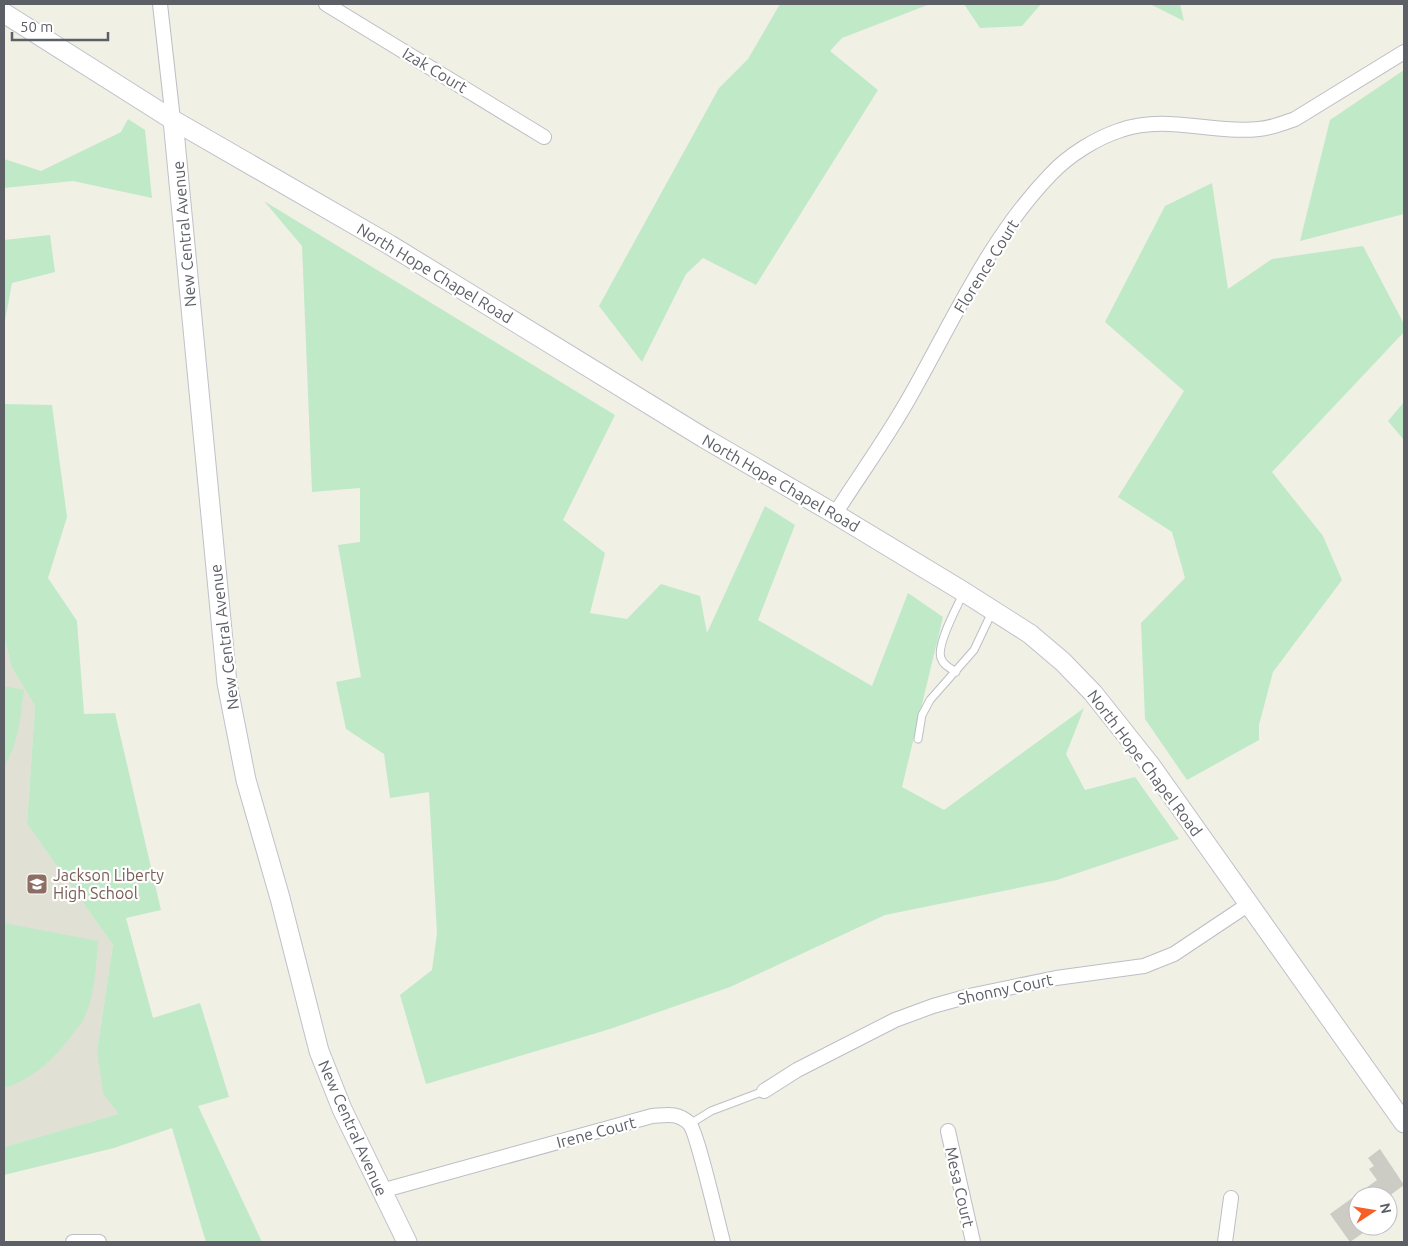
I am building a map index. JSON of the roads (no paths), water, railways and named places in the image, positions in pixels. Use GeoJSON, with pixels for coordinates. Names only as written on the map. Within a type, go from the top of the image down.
{"type":"FeatureCollection","features":[{"type":"Feature","properties":{"kind":"main road","name":"North Hope Chapel Road"},"geometry":{"type":"LineString","coordinates":[[4,13],[173,120],[390,245],[704,438],[835,514],[1030,634],[1063,662],[1093,693],[1152,766],[1404,1123]]}},
{"type":"Feature","properties":{"kind":"main road","name":"New Central Avenue"},"geometry":{"type":"LineString","coordinates":[[173,120],[227,683],[246,780],[280,898],[319,1051],[342,1109],[407,1242]]}},
{"type":"Feature","properties":{"kind":"street","name":"New Central Avenue"},"geometry":{"type":"LineString","coordinates":[[160,4],[173,120]]}},
{"type":"Feature","properties":{"kind":"street","name":"Izak Court"},"geometry":{"type":"LineString","coordinates":[[326,4],[544,137]]}},
{"type":"Feature","properties":{"kind":"street","name":"Florence Court"},"geometry":{"type":"LineString","coordinates":[[835,514],[907,402],[981,268],[1005,229],[1051,173],[1073,156],[1102,138],[1143,124],[1160,122],[1227,129],[1259,129],[1281,124],[1295,119],[1404,52]]}},
{"type":"Feature","properties":{"kind":"street","name":"Shonny Court"},"geometry":{"type":"LineString","coordinates":[[764,1091],[797,1070],[895,1020],[934,1006],[969,996],[1056,978],[1144,966],[1174,954],[1249,904]]}},
{"type":"Feature","properties":{"kind":"street","name":"Irene Court"},"geometry":{"type":"LineString","coordinates":[[381,1191],[652,1116],[676,1114],[690,1124]]}},
{"type":"Feature","properties":{"kind":"street"},"geometry":{"type":"LineString","coordinates":[[690,1124],[697,1141],[723,1242]]}},
{"type":"Feature","properties":{"kind":"street","name":"Mesa Court"},"geometry":{"type":"LineString","coordinates":[[948,1131],[973,1242]]}},
{"type":"Feature","properties":{"kind":"street"},"geometry":{"type":"LineString","coordinates":[[1225,1242],[1231,1198]]}},
{"type":"Feature","properties":{"kind":"street"},"geometry":{"type":"LineString","coordinates":[[73,1242],[99,1242]]}},
{"type":"Feature","properties":{"kind":"lane"},"geometry":{"type":"LineString","coordinates":[[956,672],[940,658],[940,648],[964,592]]}},
{"type":"Feature","properties":{"kind":"lane"},"geometry":{"type":"LineString","coordinates":[[918,739],[922,715],[930,700],[974,650],[993,610]]}},
{"type":"Feature","properties":{"kind":"lane"},"geometry":{"type":"LineString","coordinates":[[690,1124],[712,1111],[764,1091]]}},
{"type":"Feature","properties":{"kind":"place","name":"Jackson Liberty High School"},"geometry":{"type":"Point","coordinates":[37,884]}}]}
